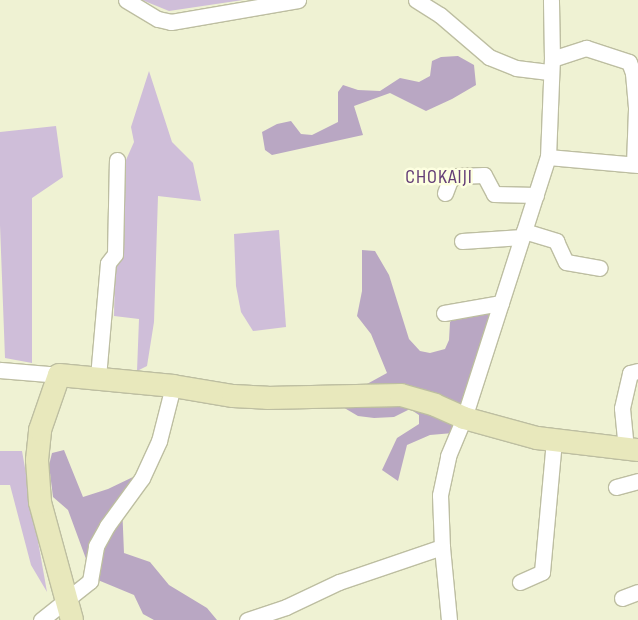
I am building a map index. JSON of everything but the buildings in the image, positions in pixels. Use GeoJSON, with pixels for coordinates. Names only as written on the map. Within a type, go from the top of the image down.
{"type":"FeatureCollection","features":[{"type":"Feature","properties":{"kind":"street"},"geometry":{"type":"LineString","coordinates":[[126,0],[158,19],[171,22],[298,0]]}},
{"type":"Feature","properties":{"kind":"street"},"geometry":{"type":"LineString","coordinates":[[416,0],[440,15],[489,57],[516,68],[552,66],[586,48],[630,62],[633,73],[636,109],[636,165],[548,157]]}},
{"type":"Feature","properties":{"kind":"street"},"geometry":{"type":"LineString","coordinates":[[449,620],[442,547],[440,495],[448,456],[464,418],[548,157],[552,66],[551,0]]}},
{"type":"Feature","properties":{"kind":"street"},"geometry":{"type":"LineString","coordinates":[[98,377],[108,264],[115,254],[117,160]]}},
{"type":"Feature","properties":{"kind":"street"},"geometry":{"type":"LineString","coordinates":[[445,193],[450,180],[456,176],[484,175],[494,194],[536,195]]}},
{"type":"Feature","properties":{"kind":"street"},"geometry":{"type":"LineString","coordinates":[[462,241],[523,234],[556,241],[566,262],[599,268]]}},
{"type":"Feature","properties":{"kind":"street"},"geometry":{"type":"LineString","coordinates":[[444,313],[501,303]]}},
{"type":"Feature","properties":{"kind":"street"},"geometry":{"type":"LineString","coordinates":[[0,370],[98,377],[173,386],[233,396],[267,398],[401,395],[435,405],[464,418],[536,438],[632,450],[622,408],[630,374],[638,371]]}},
{"type":"Feature","properties":{"kind":"street"},"geometry":{"type":"LineString","coordinates":[[59,375],[40,430],[37,460],[40,502],[69,610]]}},
{"type":"Feature","properties":{"kind":"street"},"geometry":{"type":"LineString","coordinates":[[41,620],[69,610],[90,582],[96,546],[107,526],[142,478],[160,441],[173,386]]}},
{"type":"Feature","properties":{"kind":"street"},"geometry":{"type":"LineString","coordinates":[[520,582],[542,572],[554,440]]}},
{"type":"Feature","properties":{"kind":"street"},"geometry":{"type":"LineString","coordinates":[[616,487],[638,481]]}},
{"type":"Feature","properties":{"kind":"street"},"geometry":{"type":"LineString","coordinates":[[248,620],[286,607],[339,582],[442,547]]}},
{"type":"Feature","properties":{"kind":"street"},"geometry":{"type":"LineString","coordinates":[[622,598],[638,592]]}},
{"type":"Feature","properties":{"kind":"shaded area"},"geometry":{"type":"Polygon","coordinates":[[[142,0],[243,0],[169,11],[142,0]]]}},
{"type":"Feature","properties":{"kind":"shaded area"},"geometry":{"type":"Polygon","coordinates":[[[458,56],[474,65],[476,85],[452,99],[426,111],[390,93],[354,106],[363,135],[272,155],[265,150],[262,132],[277,124],[291,121],[301,134],[312,135],[338,122],[338,92],[343,85],[358,90],[380,91],[400,78],[419,82],[430,76],[432,61],[441,57],[458,56]]]}},
{"type":"Feature","properties":{"kind":"shaded area"},"geometry":{"type":"Polygon","coordinates":[[[149,71],[172,142],[193,163],[201,201],[158,196],[154,322],[147,366],[137,371],[139,319],[114,316],[115,269],[122,256],[126,160],[134,142],[131,127],[149,71]]]}},
{"type":"Feature","properties":{"kind":"shaded area"},"geometry":{"type":"Polygon","coordinates":[[[56,126],[63,177],[32,198],[32,363],[5,358],[0,225],[0,132],[56,126]]]}},
{"type":"Feature","properties":{"kind":"shaded area"},"geometry":{"type":"Polygon","coordinates":[[[279,230],[286,327],[253,331],[241,312],[236,286],[234,234],[279,230]]]}},
{"type":"Feature","properties":{"kind":"shaded area"},"geometry":{"type":"Polygon","coordinates":[[[362,250],[375,251],[389,275],[409,339],[420,351],[430,353],[445,349],[449,340],[450,322],[461,313],[482,308],[489,314],[487,335],[453,433],[430,435],[407,445],[398,481],[382,470],[397,438],[419,424],[419,415],[410,409],[394,417],[374,418],[358,416],[341,406],[356,390],[387,373],[371,334],[357,316],[362,291],[362,250]]]}},
{"type":"Feature","properties":{"kind":"shaded area"},"geometry":{"type":"Polygon","coordinates":[[[64,450],[83,497],[108,489],[133,477],[122,504],[124,553],[150,562],[169,585],[207,608],[217,620],[154,620],[143,614],[134,595],[93,578],[68,510],[53,497],[49,465],[52,453],[64,450]]]}},
{"type":"Feature","properties":{"kind":"shaded area"},"geometry":{"type":"Polygon","coordinates":[[[0,451],[22,451],[47,592],[31,565],[10,485],[0,485],[0,451]]]}},
{"type":"Feature","properties":{"kind":"district","name":"CHOKAIJI"},"geometry":{"type":"Point","coordinates":[439,177]}}]}
